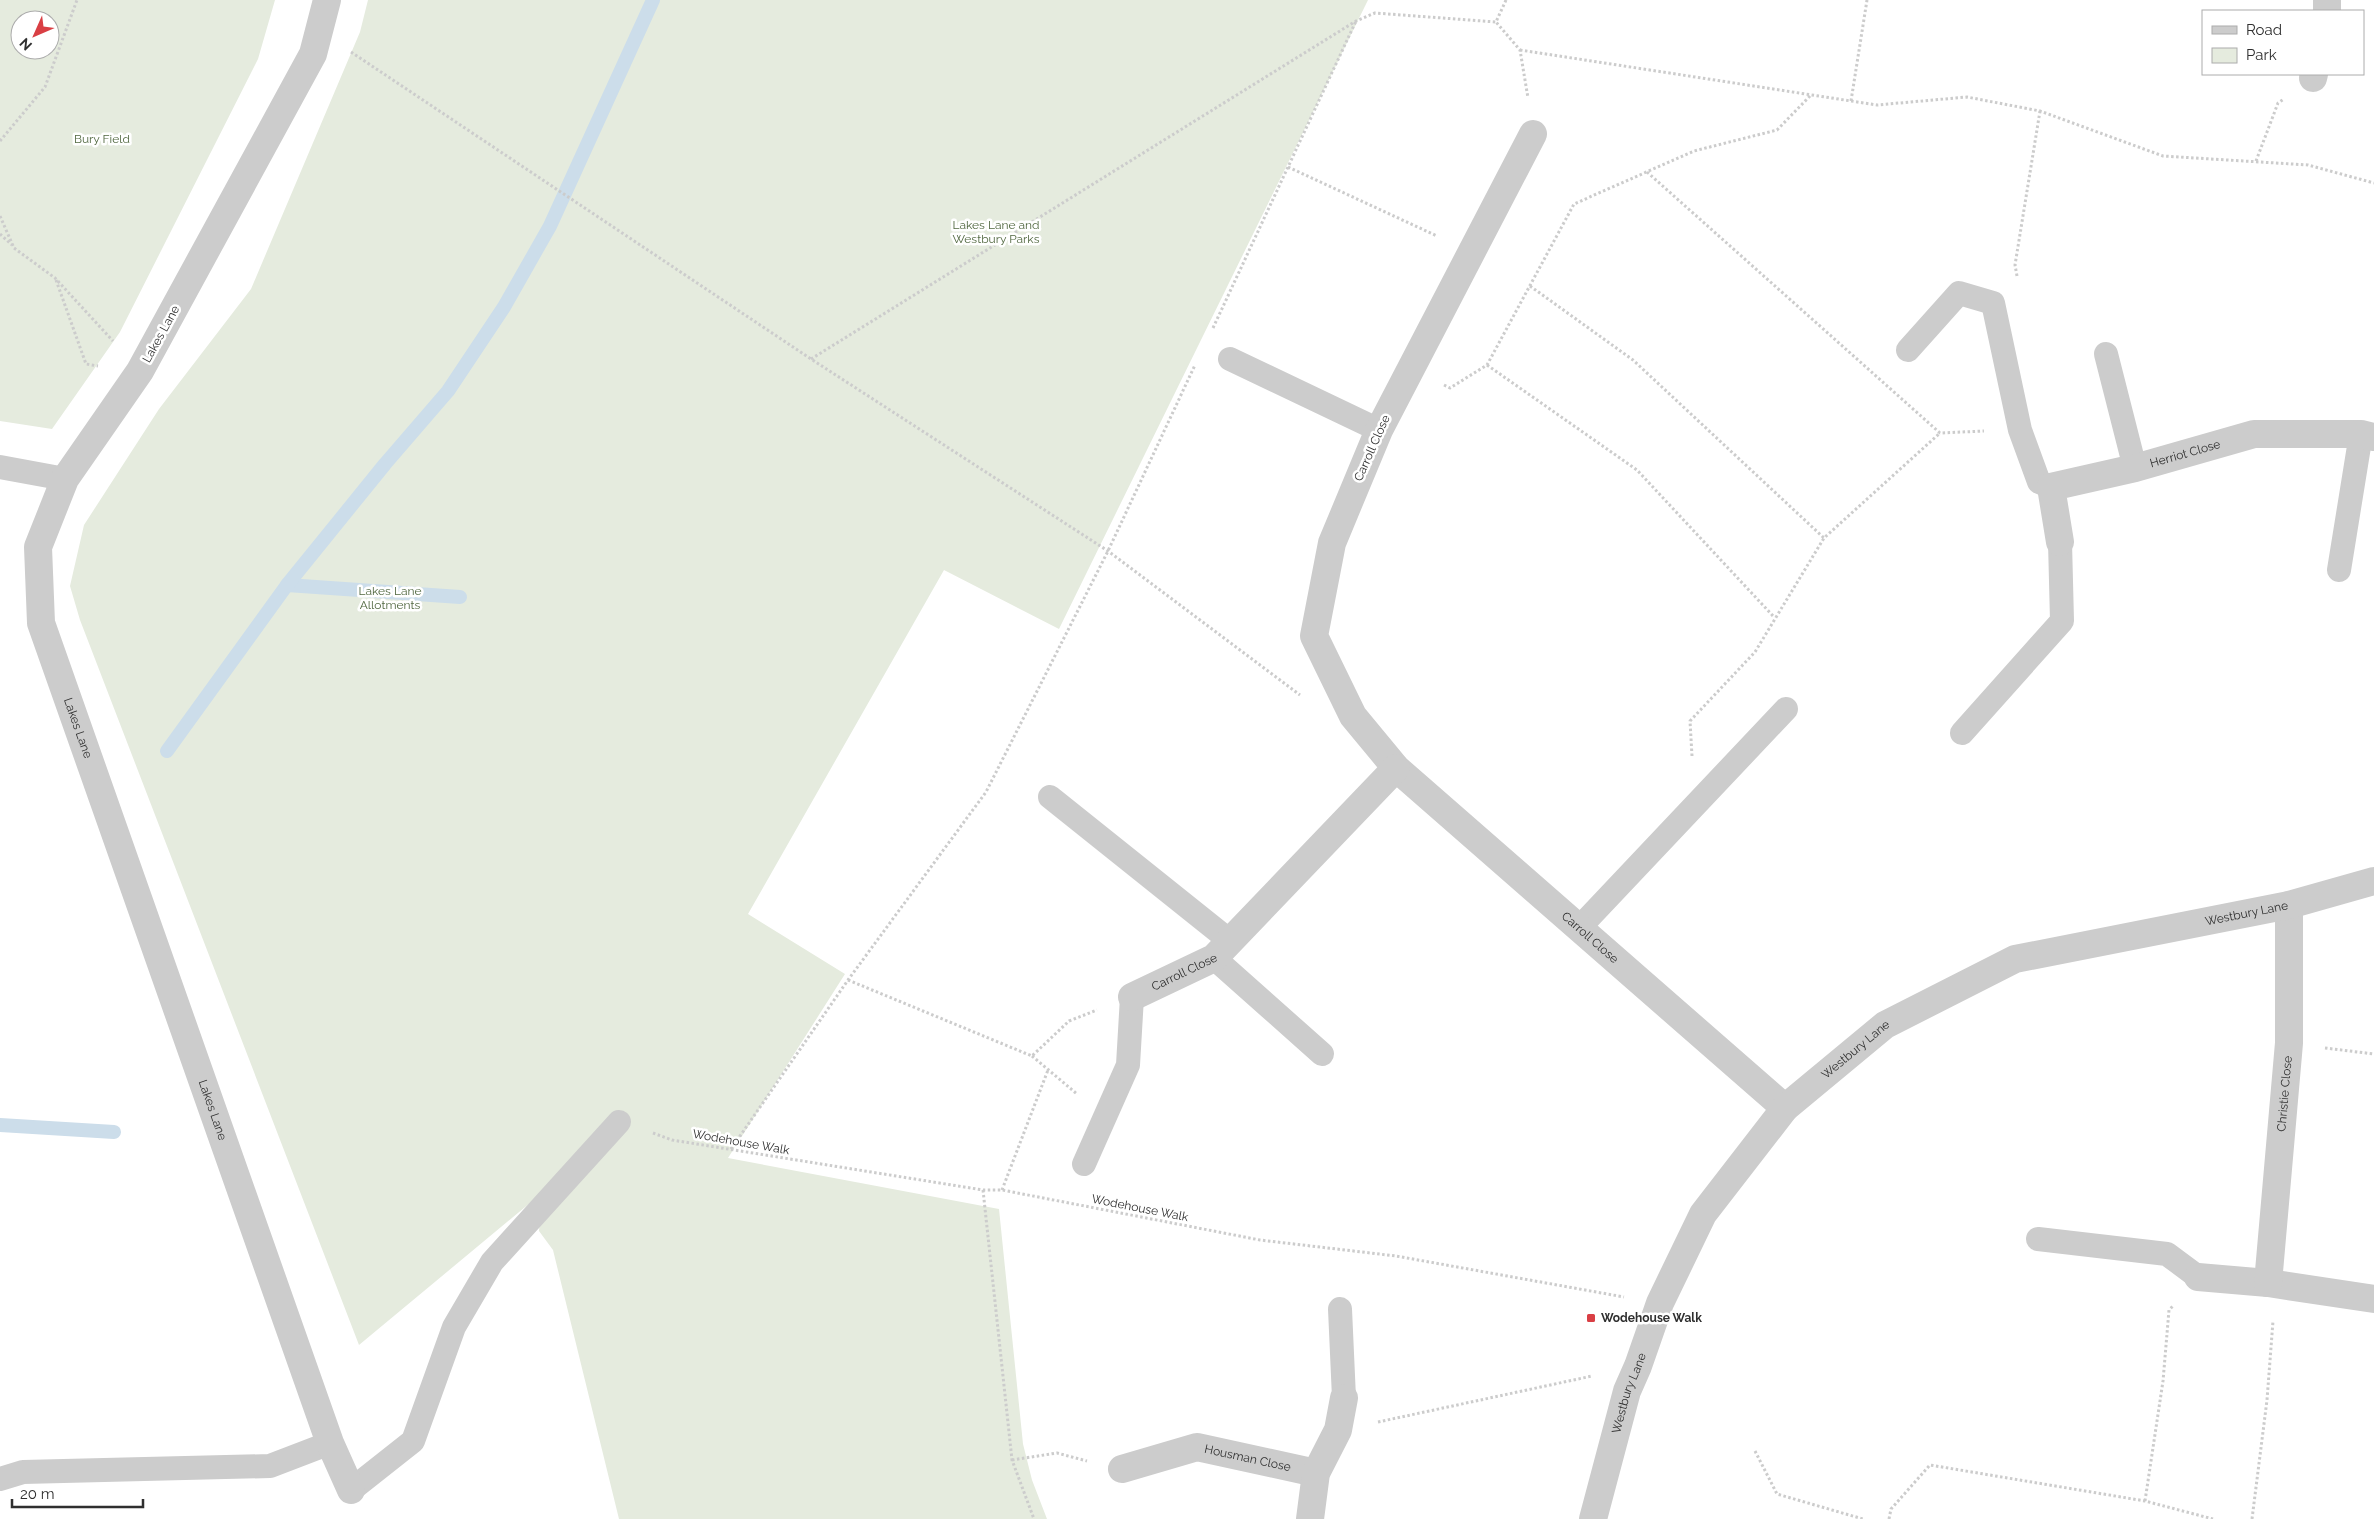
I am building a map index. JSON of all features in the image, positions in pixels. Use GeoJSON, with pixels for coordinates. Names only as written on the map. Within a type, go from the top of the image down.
{"type":"FeatureCollection","features":[{"type":"Feature","properties":{"kind":"street","name":"Lakes Lane"},"geometry":{"type":"LineString","coordinates":[[327,0],[313,54],[140,371],[65,478],[38,547],[41,623],[330,1443],[351,1490]]}},
{"type":"Feature","properties":{"kind":"street","name":"Carroll Close"},"geometry":{"type":"LineString","coordinates":[[1533,134],[1379,430],[1332,543],[1314,636],[1353,716],[1396,768],[1785,1108]]}},
{"type":"Feature","properties":{"kind":"street","name":"Herriot Close"},"geometry":{"type":"LineString","coordinates":[[2051,487],[2135,468],[2254,434],[2368,436]]}},
{"type":"Feature","properties":{"kind":"street"},"geometry":{"type":"LineString","coordinates":[[2051,487],[2060,542]]}},
{"type":"Feature","properties":{"kind":"street","name":"Carroll Close"},"geometry":{"type":"LineString","coordinates":[[1132,997],[1222,950],[1396,768]]}},
{"type":"Feature","properties":{"kind":"street","name":"Westbury Lane"},"geometry":{"type":"LineString","coordinates":[[1593,1519],[1627,1391],[1638,1366],[1660,1303],[1703,1214],[1785,1108],[1885,1025],[2015,959],[2289,905],[2374,881]]}},
{"type":"Feature","properties":{"kind":"street","name":"Christie Close"},"geometry":{"type":"LineString","coordinates":[[2272,1283],[2289,1043],[2289,905]]}},
{"type":"Feature","properties":{"kind":"street"},"geometry":{"type":"LineString","coordinates":[[2198,1278],[2272,1283],[2374,1299]]}},
{"type":"Feature","properties":{"kind":"street"},"geometry":{"type":"LineString","coordinates":[[1310,1519],[1316,1473],[1338,1430],[1344,1398]]}},
{"type":"Feature","properties":{"kind":"street","name":"Housman Close"},"geometry":{"type":"LineString","coordinates":[[1122,1469],[1197,1447],[1316,1473]]}},
{"type":"Feature","properties":{"kind":"lane"},"geometry":{"type":"LineString","coordinates":[[1908,350],[1959,293],[1993,303],[2020,430],[2039,482],[2051,487]]}},
{"type":"Feature","properties":{"kind":"lane"},"geometry":{"type":"LineString","coordinates":[[2106,354],[2135,468]]}},
{"type":"Feature","properties":{"kind":"lane"},"geometry":{"type":"LineString","coordinates":[[1230,359],[1379,430]]}},
{"type":"Feature","properties":{"kind":"lane"},"geometry":{"type":"LineString","coordinates":[[2339,570],[2368,436]]}},
{"type":"Feature","properties":{"kind":"lane"},"geometry":{"type":"LineString","coordinates":[[0,467],[65,478]]}},
{"type":"Feature","properties":{"kind":"lane"},"geometry":{"type":"LineString","coordinates":[[1962,733],[2062,621],[2060,542]]}},
{"type":"Feature","properties":{"kind":"lane"},"geometry":{"type":"LineString","coordinates":[[1580,927],[1786,709]]}},
{"type":"Feature","properties":{"kind":"lane"},"geometry":{"type":"LineString","coordinates":[[1050,797],[1222,950],[1322,1054]]}},
{"type":"Feature","properties":{"kind":"lane"},"geometry":{"type":"LineString","coordinates":[[1084,1164],[1128,1065],[1132,997]]}},
{"type":"Feature","properties":{"kind":"lane"},"geometry":{"type":"LineString","coordinates":[[351,1490],[413,1441],[454,1327],[492,1262],[619,1122]]}},
{"type":"Feature","properties":{"kind":"lane"},"geometry":{"type":"LineString","coordinates":[[2038,1238],[2167,1254],[2198,1278]]}},
{"type":"Feature","properties":{"kind":"lane"},"geometry":{"type":"LineString","coordinates":[[1340,1309],[1344,1398]]}},
{"type":"Feature","properties":{"kind":"lane"},"geometry":{"type":"LineString","coordinates":[[0,1479],[23,1472],[270,1466],[330,1443]]}},
{"type":"Feature","properties":{"kind":"path"},"geometry":{"type":"LineString","coordinates":[[0,141],[45,88],[77,0]]}},
{"type":"Feature","properties":{"kind":"path"},"geometry":{"type":"LineString","coordinates":[[1496,22],[1506,0]]}},
{"type":"Feature","properties":{"kind":"path"},"geometry":{"type":"LineString","coordinates":[[1851,101],[1867,0]]}},
{"type":"Feature","properties":{"kind":"path"},"geometry":{"type":"LineString","coordinates":[[811,359],[1356,21],[1375,13],[1496,22],[1520,50],[1533,134]]}},
{"type":"Feature","properties":{"kind":"path"},"geometry":{"type":"LineString","coordinates":[[1208,337],[1356,21]]}},
{"type":"Feature","properties":{"kind":"path"},"geometry":{"type":"LineString","coordinates":[[319,31],[811,359],[1108,551],[1313,705],[1353,716]]}},
{"type":"Feature","properties":{"kind":"path"},"geometry":{"type":"LineString","coordinates":[[1520,50],[1878,105],[1967,97],[2040,112],[2163,156],[2308,165],[2374,183]]}},
{"type":"Feature","properties":{"kind":"path"},"geometry":{"type":"LineString","coordinates":[[2256,161],[2278,103],[2313,76]]}},
{"type":"Feature","properties":{"kind":"path"},"geometry":{"type":"LineString","coordinates":[[1409,370],[1450,388],[1487,365],[1574,204],[1694,150],[1777,130],[1812,95]]}},
{"type":"Feature","properties":{"kind":"path"},"geometry":{"type":"LineString","coordinates":[[2019,284],[2015,265],[2040,112]]}},
{"type":"Feature","properties":{"kind":"path"},"geometry":{"type":"LineString","coordinates":[[1288,167],[1471,252]]}},
{"type":"Feature","properties":{"kind":"path"},"geometry":{"type":"LineString","coordinates":[[1646,172],[1940,433]]}},
{"type":"Feature","properties":{"kind":"path"},"geometry":{"type":"LineString","coordinates":[[0,216],[14,248]]}},
{"type":"Feature","properties":{"kind":"path"},"geometry":{"type":"LineString","coordinates":[[0,234],[14,248],[55,278],[140,371]]}},
{"type":"Feature","properties":{"kind":"path"},"geometry":{"type":"LineString","coordinates":[[55,278],[86,364],[140,371]]}},
{"type":"Feature","properties":{"kind":"path"},"geometry":{"type":"LineString","coordinates":[[1530,286],[1634,360],[1824,538]]}},
{"type":"Feature","properties":{"kind":"path"},"geometry":{"type":"LineString","coordinates":[[731,1149],[848,980],[986,792],[1108,551],[1196,363]]}},
{"type":"Feature","properties":{"kind":"path"},"geometry":{"type":"LineString","coordinates":[[1487,365],[1637,470],[1774,617]]}},
{"type":"Feature","properties":{"kind":"path"},"geometry":{"type":"LineString","coordinates":[[1686,763],[1692,756],[1690,721],[1755,652],[1774,617],[1824,538],[1940,433],[2020,430]]}},
{"type":"Feature","properties":{"kind":"path"},"geometry":{"type":"LineString","coordinates":[[848,980],[1032,1056],[1105,1118]]}},
{"type":"Feature","properties":{"kind":"path"},"geometry":{"type":"LineString","coordinates":[[1032,1056],[1069,1020],[1132,997]]}},
{"type":"Feature","properties":{"kind":"path"},"geometry":{"type":"LineString","coordinates":[[2289,1043],[2374,1054]]}},
{"type":"Feature","properties":{"kind":"path"},"geometry":{"type":"LineString","coordinates":[[1002,1190],[1048,1070]]}},
{"type":"Feature","properties":{"kind":"path","name":"Wodehouse Walk"},"geometry":{"type":"LineString","coordinates":[[619,1122],[672,1140],[983,1190],[1002,1190],[1260,1240],[1396,1256],[1660,1303]]}},
{"type":"Feature","properties":{"kind":"path"},"geometry":{"type":"LineString","coordinates":[[983,1190],[1012,1460],[1034,1519]]}},
{"type":"Feature","properties":{"kind":"path"},"geometry":{"type":"LineString","coordinates":[[2145,1501],[2163,1381],[2170,1310],[2198,1278]]}},
{"type":"Feature","properties":{"kind":"path"},"geometry":{"type":"LineString","coordinates":[[2252,1519],[2267,1400],[2272,1283]]}},
{"type":"Feature","properties":{"kind":"path"},"geometry":{"type":"LineString","coordinates":[[1338,1430],[1638,1366]]}},
{"type":"Feature","properties":{"kind":"path"},"geometry":{"type":"LineString","coordinates":[[1755,1451],[1777,1494],[1863,1519]]}},
{"type":"Feature","properties":{"kind":"path"},"geometry":{"type":"LineString","coordinates":[[1012,1460],[1057,1453],[1122,1469]]}},
{"type":"Feature","properties":{"kind":"path"},"geometry":{"type":"LineString","coordinates":[[1889,1519],[1891,1509],[1930,1465],[2145,1501],[2213,1519]]}},
{"type":"Feature","properties":{"kind":"green space","name":"Bury Field"},"geometry":{"type":"Polygon","coordinates":[[[0,0],[275,0],[258,59],[120,332],[52,429],[0,421],[0,0]]]}},
{"type":"Feature","properties":{"kind":"green space"},"geometry":{"type":"Polygon","coordinates":[[[368,0],[1368,0],[1059,629],[944,570],[748,914],[845,974],[728,1158],[999,1209],[1023,1444],[1032,1480],[1047,1519],[619,1519],[553,1250],[539,1231],[542,1193],[359,1345],[80,620],[70,586],[84,525],[159,409],[251,289],[360,32],[368,0]]]}},
{"type":"Feature","properties":{"kind":"waterway"},"geometry":{"type":"LineString","coordinates":[[167,751],[287,585],[385,464],[448,391],[504,307],[550,226],[653,0]]}},
{"type":"Feature","properties":{"kind":"waterway"},"geometry":{"type":"LineString","coordinates":[[287,585],[460,597]]}},
{"type":"Feature","properties":{"kind":"waterway"},"geometry":{"type":"LineString","coordinates":[[0,1125],[114,1132]]}},
{"type":"Feature","properties":{"kind":"place","name":"Wodehouse Walk"},"geometry":{"type":"Point","coordinates":[1591,1318]}},
{"type":"Feature","properties":{"kind":"park label","name":"Lakes Lane and Westbury Parks"},"geometry":{"type":"Point","coordinates":[996,232]}},
{"type":"Feature","properties":{"kind":"park label","name":"Lakes Lane Allotments"},"geometry":{"type":"Point","coordinates":[390,598]}}]}
